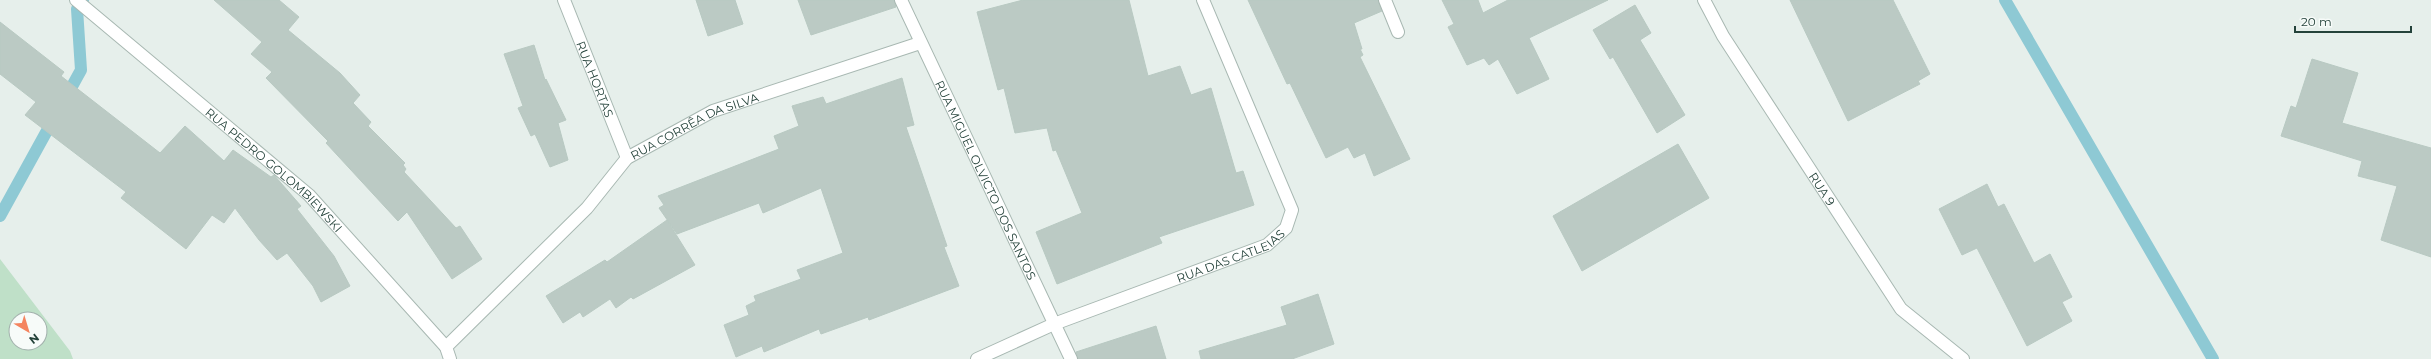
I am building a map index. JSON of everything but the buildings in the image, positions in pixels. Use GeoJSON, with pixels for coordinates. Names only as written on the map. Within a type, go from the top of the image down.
{"type":"FeatureCollection","features":[{"type":"Feature","properties":{"kind":"street","name":"RUA PEDRO GOLOMBIEWSKI"},"geometry":{"type":"LineString","coordinates":[[76,0],[309,195],[446,347],[450,359]]}},
{"type":"Feature","properties":{"kind":"street","name":"RUA HORTAS"},"geometry":{"type":"LineString","coordinates":[[564,0],[626,158]]}},
{"type":"Feature","properties":{"kind":"street","name":"RUA MIGUEL OLVICTO DOS SANTOS"},"geometry":{"type":"LineString","coordinates":[[901,0],[920,43],[1071,359]]}},
{"type":"Feature","properties":{"kind":"street","name":"RUA DAS CATLEIAS"},"geometry":{"type":"LineString","coordinates":[[977,359],[1054,324],[1267,245],[1286,228],[1292,210],[1203,0]]}},
{"type":"Feature","properties":{"kind":"street"},"geometry":{"type":"LineString","coordinates":[[1386,0],[1398,32]]}},
{"type":"Feature","properties":{"kind":"street","name":"RUA 9"},"geometry":{"type":"LineString","coordinates":[[1704,0],[1722,36],[1901,309],[1963,359]]}},
{"type":"Feature","properties":{"kind":"street","name":"RUA CORRÊA DA SILVA"},"geometry":{"type":"LineString","coordinates":[[446,347],[587,208],[626,158],[713,111],[920,43]]}},
{"type":"Feature","properties":{"kind":"green space"},"geometry":{"type":"Polygon","coordinates":[[[0,259],[40,311],[8,311],[8,351],[48,351],[48,322],[70,351],[73,359],[0,359],[0,259]]]}},
{"type":"Feature","properties":{"kind":"waterway"},"geometry":{"type":"LineString","coordinates":[[65,99],[81,70],[77,9],[83,0]]}},
{"type":"Feature","properties":{"kind":"waterway"},"geometry":{"type":"LineString","coordinates":[[2005,0],[2213,359]]}},
{"type":"Feature","properties":{"kind":"waterway"},"geometry":{"type":"LineString","coordinates":[[0,216],[54,118]]}}]}
